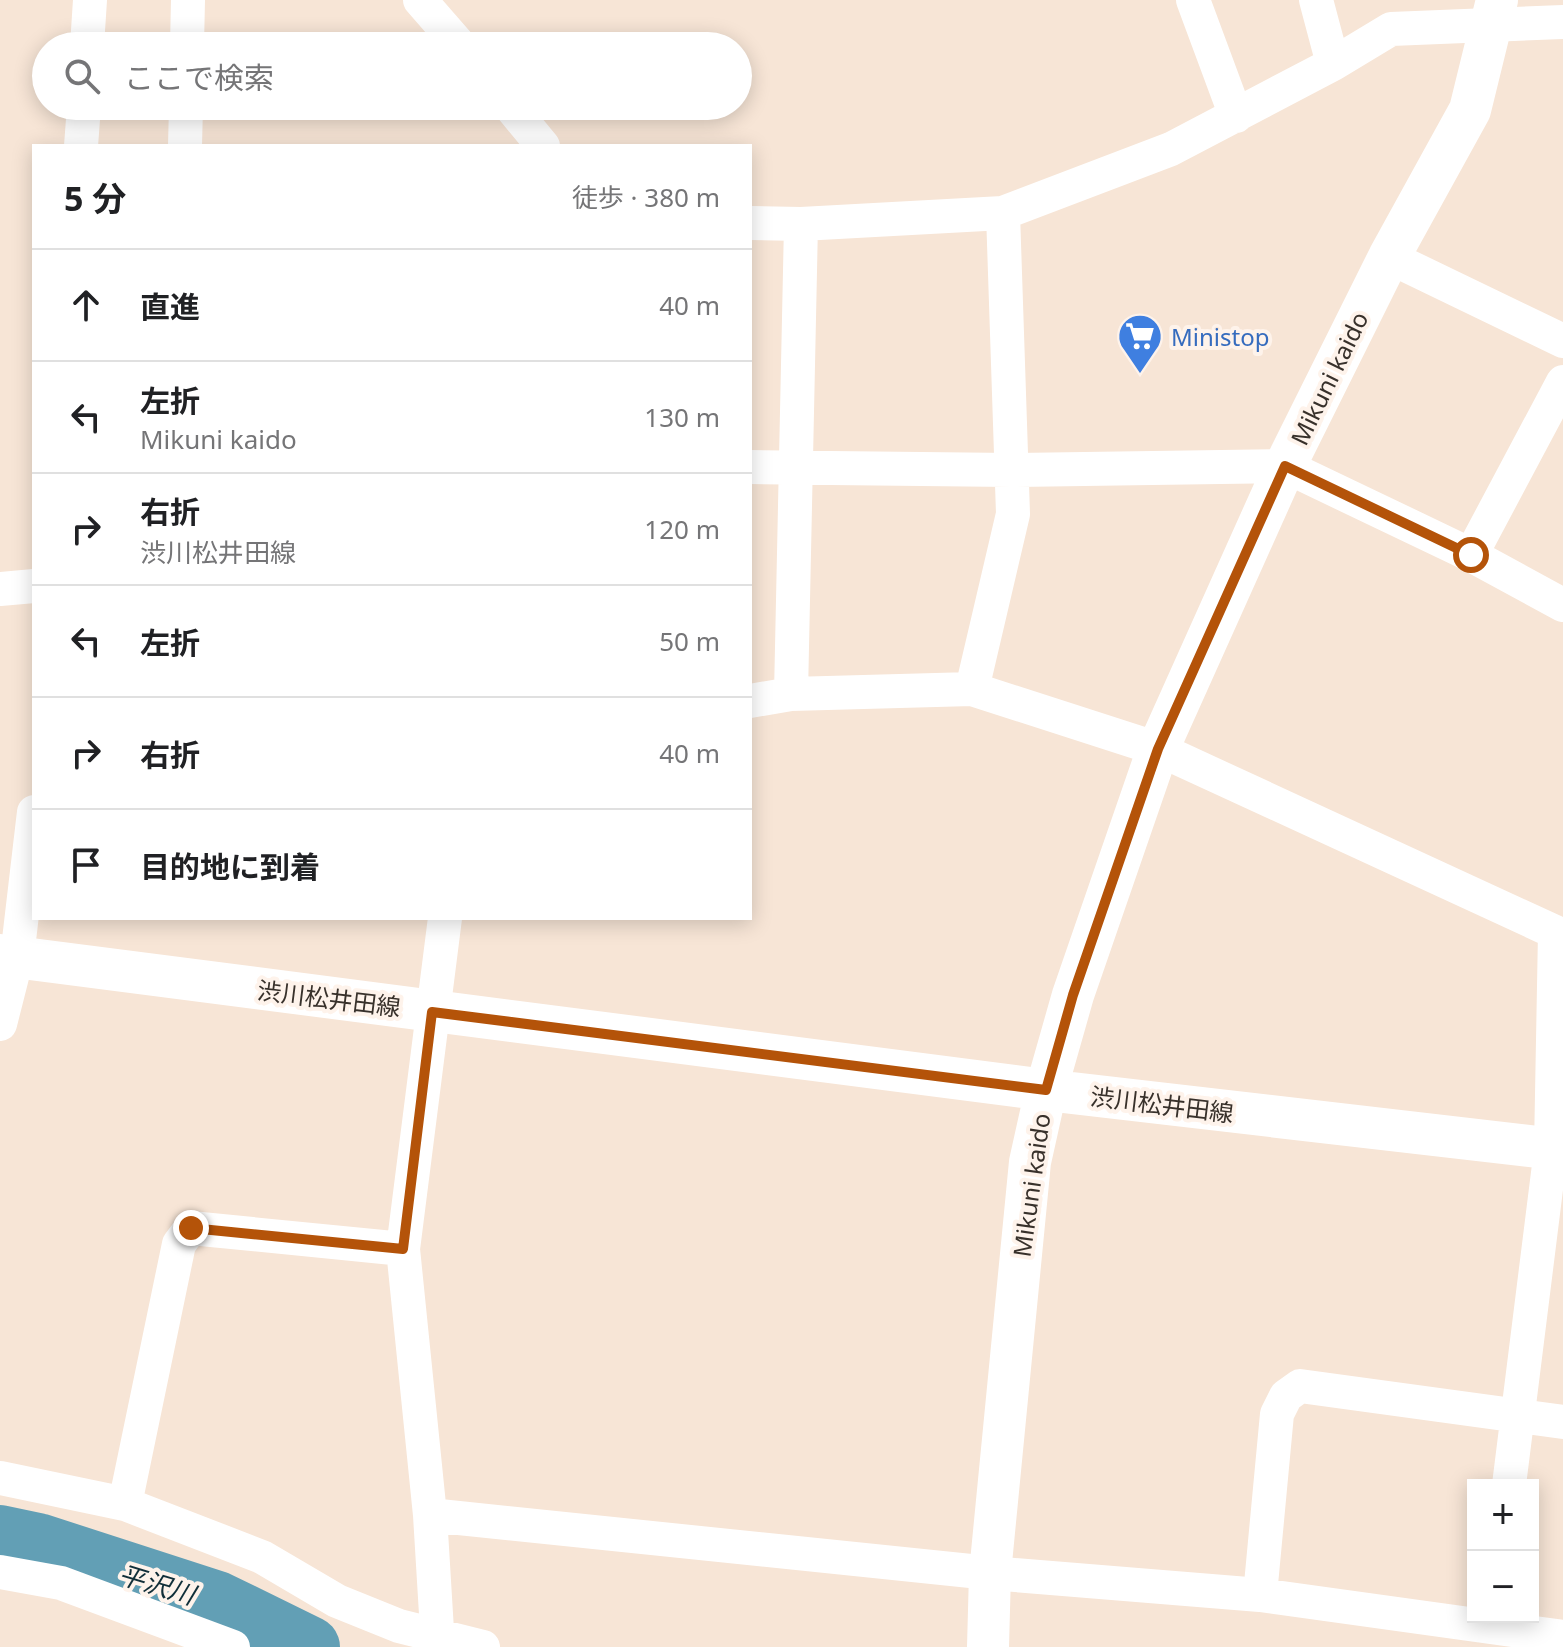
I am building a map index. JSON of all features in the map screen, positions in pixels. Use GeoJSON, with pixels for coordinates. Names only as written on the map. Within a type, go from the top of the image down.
{"type":"FeatureCollection","features":[{"type":"Feature","properties":{"kind":"main road","name":"Mikuni kaido"},"geometry":{"type":"LineString","coordinates":[[988,1647],[990,1573],[1030,1162],[1046,1090],[1073,995],[1158,749],[1285,466],[1389,257],[1470,110],[1495,13]]}},
{"type":"Feature","properties":{"kind":"main road","name":"渋川松井田線"},"geometry":{"type":"LineString","coordinates":[[9,956],[1046,1090],[1557,1149]]}},
{"type":"Feature","properties":{"kind":"street"},"geometry":{"type":"LineString","coordinates":[[88,32],[90,0]]}},
{"type":"Feature","properties":{"kind":"street"},"geometry":{"type":"LineString","coordinates":[[187,32],[188,0]]}},
{"type":"Feature","properties":{"kind":"street"},"geometry":{"type":"LineString","coordinates":[[420,0],[448,32]]}},
{"type":"Feature","properties":{"kind":"street"},"geometry":{"type":"LineString","coordinates":[[1193,0],[1236,116]]}},
{"type":"Feature","properties":{"kind":"street"},"geometry":{"type":"LineString","coordinates":[[1316,0],[1333,64]]}},
{"type":"Feature","properties":{"kind":"street"},"geometry":{"type":"LineString","coordinates":[[752,223],[801,224],[1003,213],[1171,149],[1333,64],[1391,29],[1495,13],[1563,22]]}},
{"type":"Feature","properties":{"kind":"street"},"geometry":{"type":"LineString","coordinates":[[81,144],[83,120]]}},
{"type":"Feature","properties":{"kind":"street"},"geometry":{"type":"LineString","coordinates":[[185,144],[186,120]]}},
{"type":"Feature","properties":{"kind":"street"},"geometry":{"type":"LineString","coordinates":[[522,120],[541,144]]}},
{"type":"Feature","properties":{"kind":"street"},"geometry":{"type":"LineString","coordinates":[[972,689],[1013,514],[1003,213]]}},
{"type":"Feature","properties":{"kind":"street"},"geometry":{"type":"LineString","coordinates":[[791,694],[801,224]]}},
{"type":"Feature","properties":{"kind":"street"},"geometry":{"type":"LineString","coordinates":[[1389,257],[1563,341]]}},
{"type":"Feature","properties":{"kind":"street"},"geometry":{"type":"LineString","coordinates":[[1471,555],[1563,382]]}},
{"type":"Feature","properties":{"kind":"street"},"geometry":{"type":"LineString","coordinates":[[752,467],[1012,470],[1285,466],[1471,555],[1563,605]]}},
{"type":"Feature","properties":{"kind":"street"},"geometry":{"type":"LineString","coordinates":[[0,589],[32,586]]}},
{"type":"Feature","properties":{"kind":"street"},"geometry":{"type":"LineString","coordinates":[[752,701],[791,694],[972,689],[1158,749],[1560,926],[1557,1149],[1516,1414],[1510,1479]]}},
{"type":"Feature","properties":{"kind":"street"},"geometry":{"type":"LineString","coordinates":[[0,1024],[32,824]]}},
{"type":"Feature","properties":{"kind":"street"},"geometry":{"type":"LineString","coordinates":[[438,1641],[430,1515],[403,1249],[445,920]]}},
{"type":"Feature","properties":{"kind":"street"},"geometry":{"type":"LineString","coordinates":[[125,1504],[179,1244],[191,1228],[403,1249]]}},
{"type":"Feature","properties":{"kind":"street"},"geometry":{"type":"LineString","coordinates":[[1260,1595],[1277,1414],[1286,1396],[1300,1386],[1563,1422]]}},
{"type":"Feature","properties":{"kind":"street"},"geometry":{"type":"LineString","coordinates":[[0,1478],[125,1504],[262,1557],[337,1601],[399,1626],[438,1641],[483,1647]]}},
{"type":"Feature","properties":{"kind":"street"},"geometry":{"type":"LineString","coordinates":[[430,1515],[990,1573],[1260,1595],[1494,1630],[1563,1637]]}},
{"type":"Feature","properties":{"kind":"street"},"geometry":{"type":"LineString","coordinates":[[0,1572],[61,1583],[233,1647]]}},
{"type":"Feature","properties":{"kind":"waterway","name":"平沢川"},"geometry":{"type":"LineString","coordinates":[[0,1536],[38,1544],[217,1602],[309,1647]]}},
{"type":"Feature","properties":{"kind":"place","name":"Ministop"},"geometry":{"type":"Point","coordinates":[1140,375]}},
{"type":"Feature","properties":{"kind":"route"},"geometry":{"type":"LineString","coordinates":[[191,1228],[403,1249],[432,1012],[1046,1090],[1073,995],[1158,749],[1285,466],[1471,555]]}}]}
